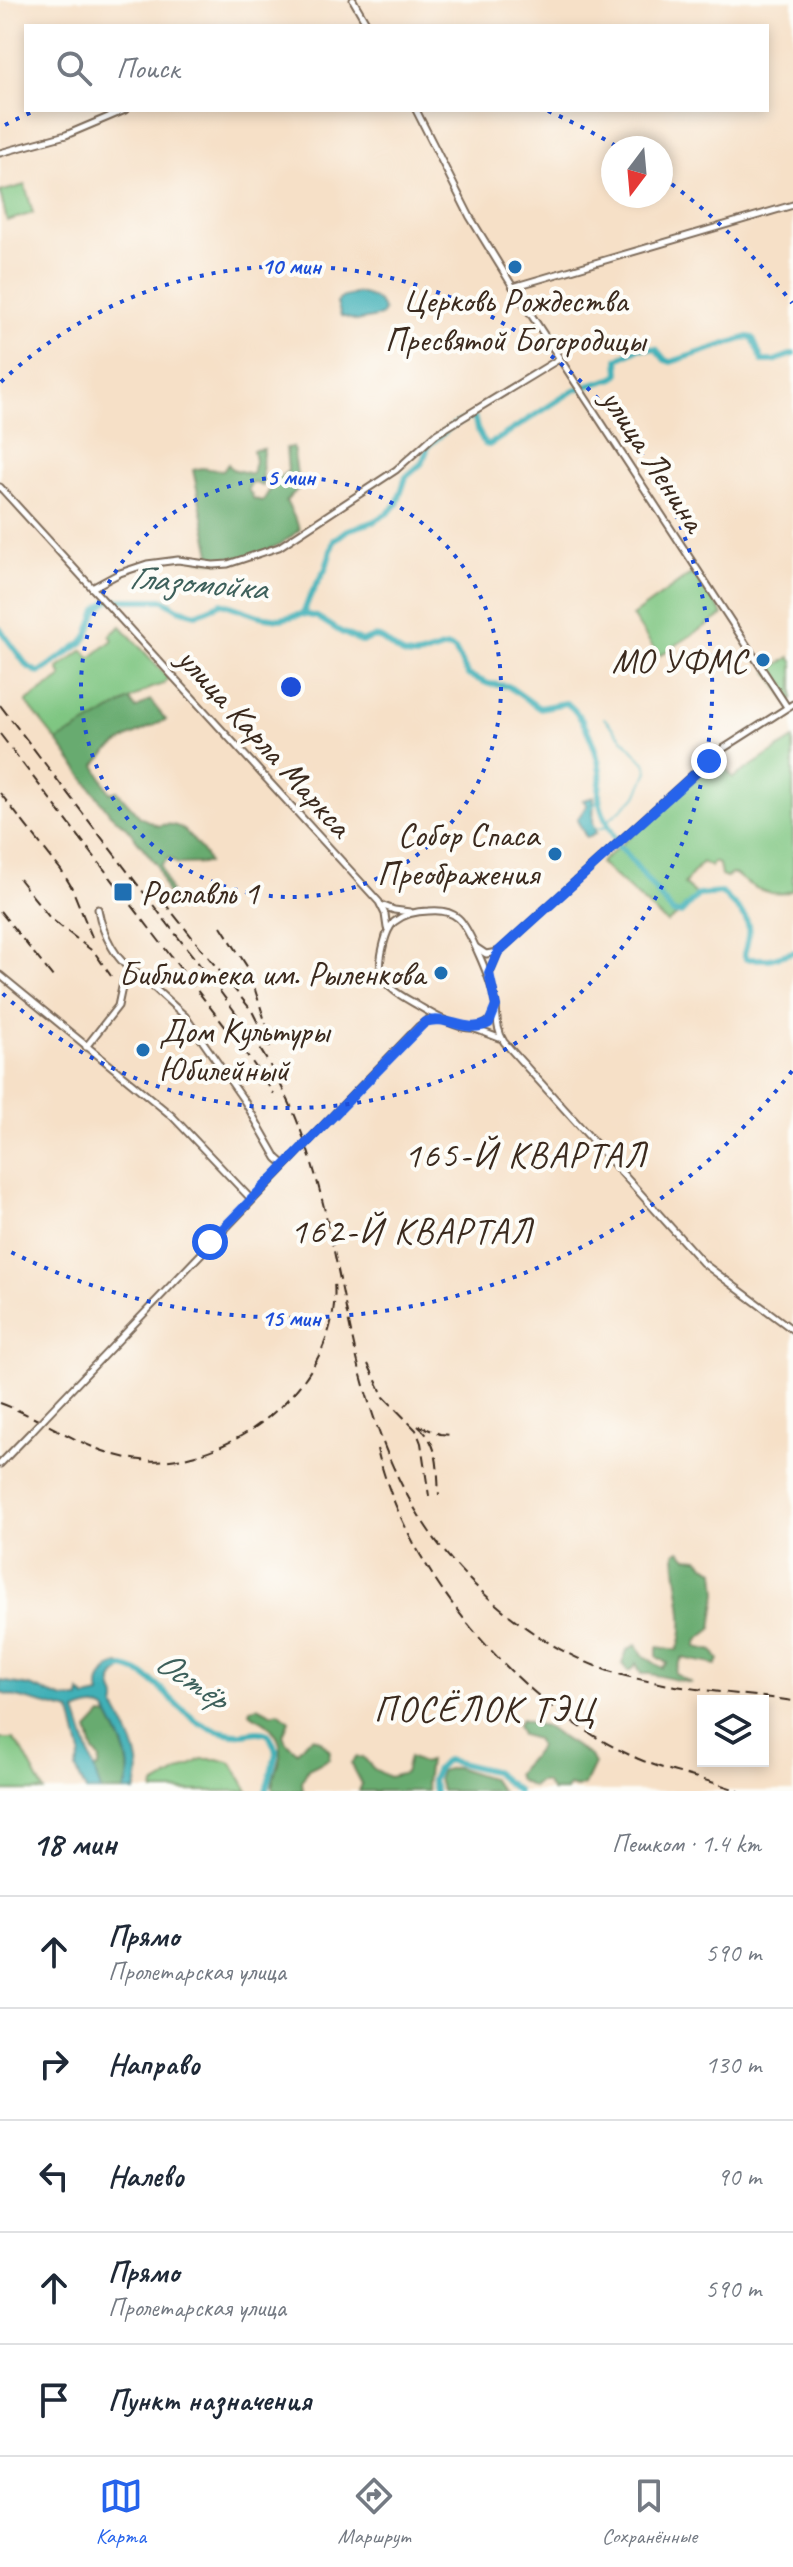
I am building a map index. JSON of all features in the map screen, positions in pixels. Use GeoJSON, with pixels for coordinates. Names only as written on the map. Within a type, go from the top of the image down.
{"type":"FeatureCollection","features":[{"type":"Feature","properties":{"kind":"main road"},"geometry":{"type":"LineString","coordinates":[[353,0],[367,24]]}},
{"type":"Feature","properties":{"kind":"main road"},"geometry":{"type":"LineString","coordinates":[[0,153],[66,135],[120,112]]}},
{"type":"Feature","properties":{"kind":"main road","name":"улица Ленина"},"geometry":{"type":"LineString","coordinates":[[417,112],[470,217],[513,287],[790,706]]}},
{"type":"Feature","properties":{"kind":"main road"},"geometry":{"type":"LineString","coordinates":[[513,287],[793,205]]}},
{"type":"Feature","properties":{"kind":"main road"},"geometry":{"type":"LineString","coordinates":[[0,487],[92,588],[120,573],[147,564],[178,560],[228,564],[279,547],[396,470],[436,434],[559,359]]}},
{"type":"Feature","properties":{"kind":"main road","name":"улица Карла Маркса"},"geometry":{"type":"LineString","coordinates":[[92,588],[381,904]]}},
{"type":"Feature","properties":{"kind":"main road"},"geometry":{"type":"LineString","coordinates":[[488,977],[498,952],[718,752],[790,706]]}},
{"type":"Feature","properties":{"kind":"main road"},"geometry":{"type":"LineString","coordinates":[[381,904],[394,910],[454,914],[464,925],[488,977],[496,1011],[496,1026],[504,1042],[703,1263],[793,1330]]}},
{"type":"Feature","properties":{"kind":"main road"},"geometry":{"type":"LineString","coordinates":[[381,904],[386,917],[386,933],[380,962],[382,975],[392,989],[443,1020],[489,1033],[504,1042]]}},
{"type":"Feature","properties":{"kind":"main road"},"geometry":{"type":"LineString","coordinates":[[98,909],[103,930],[132,972],[140,975],[185,1016],[245,1102],[277,1158],[287,1164]]}},
{"type":"Feature","properties":{"kind":"main road"},"geometry":{"type":"LineString","coordinates":[[386,933],[397,920],[415,912]]}},
{"type":"Feature","properties":{"kind":"main road"},"geometry":{"type":"LineString","coordinates":[[474,945],[486,954],[498,952]]}},
{"type":"Feature","properties":{"kind":"main road"},"geometry":{"type":"LineString","coordinates":[[86,1047],[118,1006],[124,978],[132,972]]}},
{"type":"Feature","properties":{"kind":"main road"},"geometry":{"type":"LineString","coordinates":[[0,975],[172,1116],[252,1200]]}},
{"type":"Feature","properties":{"kind":"main road"},"geometry":{"type":"LineString","coordinates":[[414,1003],[421,1015],[418,1027]]}},
{"type":"Feature","properties":{"kind":"main road"},"geometry":{"type":"LineString","coordinates":[[470,1028],[489,1023],[496,1011]]}},
{"type":"Feature","properties":{"kind":"main road"},"geometry":{"type":"LineString","coordinates":[[0,1464],[418,1027],[428,1020],[443,1020]]}},
{"type":"Feature","properties":{"kind":"green space"},"geometry":{"type":"Polygon","coordinates":[[[25,185],[33,213],[7,221],[0,192],[25,185]]]}},
{"type":"Feature","properties":{"kind":"green space"},"geometry":{"type":"Polygon","coordinates":[[[293,447],[299,488],[286,501],[300,529],[278,545],[253,556],[226,561],[199,560],[211,554],[193,470],[223,471],[228,464],[232,469],[252,474],[255,461],[253,450],[264,449],[263,486],[252,482],[248,489],[254,499],[263,501],[275,481],[288,471],[286,448],[293,447]]]}},
{"type":"Feature","properties":{"kind":"green space"},"geometry":{"type":"Polygon","coordinates":[[[695,571],[723,615],[659,656],[632,616],[695,571]]]}},
{"type":"Feature","properties":{"kind":"green space"},"geometry":{"type":"Polygon","coordinates":[[[121,626],[168,678],[164,684],[151,688],[57,741],[26,702],[62,677],[58,668],[83,650],[90,658],[113,640],[110,635],[121,626]]]}},
{"type":"Feature","properties":{"kind":"green space"},"geometry":{"type":"Polygon","coordinates":[[[790,657],[793,662],[793,699],[788,703],[768,671],[790,657]]]}},
{"type":"Feature","properties":{"kind":"green space"},"geometry":{"type":"Polygon","coordinates":[[[130,700],[136,709],[150,700],[166,720],[129,737],[108,751],[95,765],[110,793],[117,791],[140,817],[158,826],[174,825],[186,832],[206,857],[208,863],[178,864],[169,858],[161,865],[175,907],[169,901],[157,865],[127,828],[110,814],[57,741],[130,700]]]}},
{"type":"Feature","properties":{"kind":"green space"},"geometry":{"type":"Polygon","coordinates":[[[793,739],[793,890],[778,894],[762,891],[735,874],[726,878],[721,876],[719,864],[713,862],[711,867],[702,862],[684,884],[698,896],[667,923],[600,863],[719,758],[733,778],[793,739]]]}},
{"type":"Feature","properties":{"kind":"green space"},"geometry":{"type":"Polygon","coordinates":[[[680,1550],[687,1557],[698,1558],[715,1570],[717,1593],[712,1629],[698,1640],[696,1647],[713,1651],[719,1660],[716,1665],[682,1658],[675,1673],[691,1683],[641,1674],[636,1663],[628,1671],[622,1664],[627,1650],[636,1645],[644,1656],[662,1668],[667,1663],[657,1657],[657,1647],[677,1650],[681,1640],[682,1616],[675,1553],[680,1550]]]}},
{"type":"Feature","properties":{"kind":"green space"},"geometry":{"type":"Polygon","coordinates":[[[258,1707],[271,1714],[279,1712],[289,1721],[283,1735],[297,1752],[314,1737],[330,1751],[329,1759],[308,1769],[302,1782],[303,1791],[274,1791],[272,1788],[280,1757],[280,1743],[268,1724],[249,1712],[258,1707]]]}},
{"type":"Feature","properties":{"kind":"green space"},"geometry":{"type":"Polygon","coordinates":[[[102,1715],[109,1716],[126,1753],[129,1772],[124,1791],[101,1791],[94,1770],[99,1767],[100,1759],[93,1750],[88,1730],[102,1715]]]}},
{"type":"Feature","properties":{"kind":"green space"},"geometry":{"type":"Polygon","coordinates":[[[521,1720],[545,1727],[590,1756],[594,1764],[584,1785],[577,1788],[569,1786],[566,1791],[552,1791],[545,1782],[538,1782],[532,1787],[519,1780],[516,1774],[539,1746],[536,1739],[521,1735],[517,1726],[521,1720]]]}},
{"type":"Feature","properties":{"kind":"green space"},"geometry":{"type":"Polygon","coordinates":[[[0,1739],[13,1739],[23,1751],[44,1791],[0,1791],[0,1739]]]}},
{"type":"Feature","properties":{"kind":"green space"},"geometry":{"type":"Polygon","coordinates":[[[357,1757],[364,1758],[374,1769],[389,1777],[405,1773],[409,1757],[422,1763],[429,1761],[428,1791],[359,1791],[362,1784],[351,1763],[357,1757]]]}},
{"type":"Feature","properties":{"kind":"green space"},"geometry":{"type":"Polygon","coordinates":[[[202,1759],[232,1763],[248,1791],[153,1791],[154,1786],[202,1759]]]}},
{"type":"Feature","properties":{"kind":"green space"},"geometry":{"type":"Polygon","coordinates":[[[455,1767],[490,1778],[502,1791],[441,1791],[440,1771],[455,1767]]]}},
{"type":"Feature","properties":{"kind":"water"},"geometry":{"type":"Polygon","coordinates":[[[358,293],[377,300],[384,311],[381,316],[357,321],[341,316],[337,303],[341,298],[358,293]]]}},
{"type":"Feature","properties":{"kind":"water"},"geometry":{"type":"Polygon","coordinates":[[[594,797],[593,825],[596,833],[586,837],[577,820],[587,805],[583,800],[594,797]]]}},
{"type":"Feature","properties":{"kind":"water"},"geometry":{"type":"Polygon","coordinates":[[[120,1664],[124,1667],[112,1682],[115,1707],[134,1748],[138,1780],[135,1791],[124,1791],[129,1770],[121,1739],[106,1710],[87,1708],[76,1712],[101,1791],[86,1791],[76,1769],[81,1754],[71,1711],[0,1693],[0,1681],[30,1686],[64,1699],[80,1699],[80,1692],[86,1698],[100,1695],[99,1685],[103,1676],[110,1668],[120,1664]]]}},
{"type":"Feature","properties":{"kind":"waterway","name":"Глазомойка"},"geometry":{"type":"LineString","coordinates":[[303,614],[326,568],[334,540],[347,530],[373,522],[389,512],[397,504],[406,477],[422,463],[429,445],[453,425],[474,416],[477,429],[485,444],[489,445],[574,390],[614,378],[619,373],[618,359],[639,348],[656,349],[665,360],[671,362],[748,337],[753,338],[762,361],[774,361],[793,354]]}},
{"type":"Feature","properties":{"kind":"waterway"},"geometry":{"type":"LineString","coordinates":[[0,629],[27,666],[39,673],[83,642],[97,610],[110,600],[164,600],[178,609],[196,614],[222,603],[259,616],[280,619],[303,614],[317,617],[363,642],[380,638],[409,656],[449,647],[455,650],[468,675],[489,684],[508,686],[539,708],[566,703],[573,708],[589,733],[596,753],[600,802],[615,838]]}},
{"type":"Feature","properties":{"kind":"waterway"},"geometry":{"type":"LineString","coordinates":[[604,718],[645,763],[648,771],[637,796],[606,822]]}},
{"type":"Feature","properties":{"kind":"waterway"},"geometry":{"type":"LineString","coordinates":[[592,808],[599,799]]}},
{"type":"Feature","properties":{"kind":"waterway"},"geometry":{"type":"LineString","coordinates":[[592,825],[597,829],[607,827]]}},
{"type":"Feature","properties":{"kind":"waterway"},"geometry":{"type":"LineString","coordinates":[[617,846],[673,913],[681,913],[698,895],[722,893],[746,920],[749,933],[744,954],[746,959],[770,959],[793,952]]}},
{"type":"Feature","properties":{"kind":"waterway","name":"Остёр"},"geometry":{"type":"LineString","coordinates":[[116,1670],[124,1667],[146,1676],[190,1716],[210,1728],[232,1734],[268,1734],[277,1750],[266,1791]]}},
{"type":"Feature","properties":{"kind":"waterway","name":"Остёр"},"geometry":{"type":"LineString","coordinates":[[435,1791],[432,1780],[446,1760],[492,1771],[518,1791]]}},
{"type":"Feature","properties":{"kind":"railway"},"geometry":{"type":"LineString","coordinates":[[0,705],[218,988],[278,1079],[314,1170],[372,1411],[400,1481],[436,1541],[482,1592],[538,1636],[568,1654],[630,1677],[793,1701]]}},
{"type":"Feature","properties":{"kind":"railway"},"geometry":{"type":"LineString","coordinates":[[0,734],[274,1094]]}},
{"type":"Feature","properties":{"kind":"railway"},"geometry":{"type":"LineString","coordinates":[[0,793],[61,870],[92,937]]}},
{"type":"Feature","properties":{"kind":"railway"},"geometry":{"type":"LineString","coordinates":[[19,879],[50,918],[95,953],[111,976]]}},
{"type":"Feature","properties":{"kind":"railway"},"geometry":{"type":"LineString","coordinates":[[162,900],[252,1011],[270,1047]]}},
{"type":"Feature","properties":{"kind":"railway"},"geometry":{"type":"LineString","coordinates":[[0,911],[53,977]]}},
{"type":"Feature","properties":{"kind":"railway"},"geometry":{"type":"LineString","coordinates":[[221,926],[248,968],[266,1024]]}},
{"type":"Feature","properties":{"kind":"railway"},"geometry":{"type":"LineString","coordinates":[[0,1403],[86,1444],[122,1457],[176,1459],[211,1450],[245,1434],[275,1411],[301,1384],[321,1352],[332,1318],[334,1282]]}},
{"type":"Feature","properties":{"kind":"railway"},"geometry":{"type":"LineString","coordinates":[[368,1364],[384,1397],[416,1430],[429,1496]]}},
{"type":"Feature","properties":{"kind":"railway"},"geometry":{"type":"LineString","coordinates":[[418,1426],[434,1449],[439,1495]]}},
{"type":"Feature","properties":{"kind":"railway"},"geometry":{"type":"LineString","coordinates":[[420,1426],[440,1434],[453,1435]]}},
{"type":"Feature","properties":{"kind":"railway"},"geometry":{"type":"LineString","coordinates":[[377,1449],[392,1496],[414,1544],[475,1633],[513,1672],[553,1708],[596,1737],[653,1765],[739,1791]]}},
{"type":"Feature","properties":{"kind":"place","name":"Церковь Рождества Пресвятой Богородицы"},"geometry":{"type":"Point","coordinates":[515,267]}},
{"type":"Feature","properties":{"kind":"place","name":"МО УФМС"},"geometry":{"type":"Point","coordinates":[763,660]}},
{"type":"Feature","properties":{"kind":"place","name":"Собор Спаса Преображения"},"geometry":{"type":"Point","coordinates":[555,854]}},
{"type":"Feature","properties":{"kind":"place","name":"Рославль 1"},"geometry":{"type":"Point","coordinates":[123,892]}},
{"type":"Feature","properties":{"kind":"place","name":"Библиотека им. Рыленкова"},"geometry":{"type":"Point","coordinates":[441,973]}},
{"type":"Feature","properties":{"kind":"place","name":"Дом Культуры Юбилейный"},"geometry":{"type":"Point","coordinates":[143,1050]}},
{"type":"Feature","properties":{"kind":"district","name":"165-Й КВАРТАЛ"},"geometry":{"type":"Point","coordinates":[526,1155]}},
{"type":"Feature","properties":{"kind":"district","name":"162-Й КВАРТАЛ"},"geometry":{"type":"Point","coordinates":[412,1231]}},
{"type":"Feature","properties":{"kind":"district","name":"ПОСЁЛОК ТЭЦ"},"geometry":{"type":"Point","coordinates":[485,1709]}},
{"type":"Feature","properties":{"kind":"route"},"geometry":{"type":"LineString","coordinates":[[210,1242],[418,1027],[428,1020],[437,1019],[470,1028],[489,1023],[496,1006],[488,977],[498,952],[709,761]]}}]}
